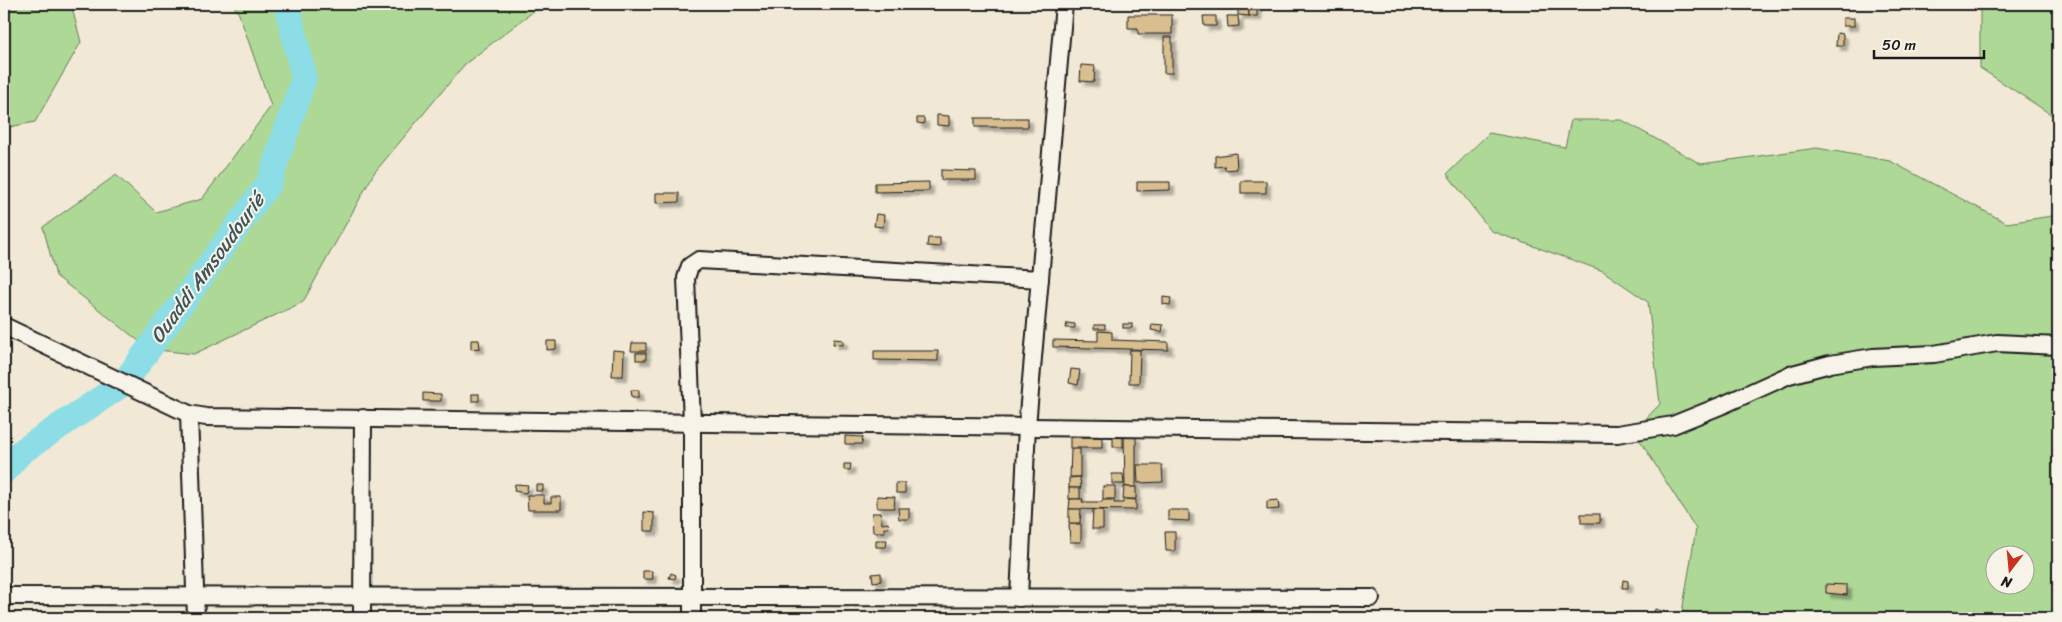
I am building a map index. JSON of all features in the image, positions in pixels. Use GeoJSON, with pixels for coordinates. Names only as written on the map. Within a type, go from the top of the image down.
{"type":"FeatureCollection","features":[{"type":"Feature","properties":{"kind":"street"},"geometry":{"type":"LineString","coordinates":[[1019,598],[1027,426],[1064,4]]}},
{"type":"Feature","properties":{"kind":"street"},"geometry":{"type":"LineString","coordinates":[[692,618],[692,422],[686,278],[690,266],[699,260],[1040,279]]}},
{"type":"Feature","properties":{"kind":"street"},"geometry":{"type":"LineString","coordinates":[[4,326],[189,414],[206,417],[1617,434],[1673,424],[1725,404],[1788,375],[1830,364],[1872,357],[1934,354],[1997,343],[2058,346]]}},
{"type":"Feature","properties":{"kind":"street"},"geometry":{"type":"LineString","coordinates":[[189,414],[196,618]]}},
{"type":"Feature","properties":{"kind":"street"},"geometry":{"type":"LineString","coordinates":[[362,618],[363,418]]}},
{"type":"Feature","properties":{"kind":"street"},"geometry":{"type":"LineString","coordinates":[[4,596],[1371,598]]}},
{"type":"Feature","properties":{"kind":"green space"},"geometry":{"type":"Polygon","coordinates":[[[4,4],[71,4],[81,42],[35,122],[4,128],[4,4]]]}},
{"type":"Feature","properties":{"kind":"green space"},"geometry":{"type":"Polygon","coordinates":[[[233,4],[543,4],[465,64],[374,173],[303,302],[194,354],[149,349],[56,276],[43,227],[116,175],[156,212],[202,199],[271,106],[239,14],[233,4]]]}},
{"type":"Feature","properties":{"kind":"green space"},"geometry":{"type":"Polygon","coordinates":[[[1980,4],[2058,4],[2058,119],[1980,68],[1980,4]]]}},
{"type":"Feature","properties":{"kind":"green space"},"geometry":{"type":"Polygon","coordinates":[[[1571,120],[1622,120],[1701,164],[1817,148],[1890,161],[2007,223],[2058,215],[2058,618],[1681,618],[1696,529],[1634,431],[1660,404],[1648,302],[1603,271],[1491,231],[1447,174],[1489,133],[1565,147],[1571,120]]]}},
{"type":"Feature","properties":{"kind":"building"},"geometry":{"type":"Polygon","coordinates":[[[1238,4],[1249,4],[1249,16],[1238,15],[1238,4]]]}},
{"type":"Feature","properties":{"kind":"building"},"geometry":{"type":"Polygon","coordinates":[[[1249,4],[1257,4],[1257,16],[1249,16],[1249,4]]]}},
{"type":"Feature","properties":{"kind":"building"},"geometry":{"type":"Polygon","coordinates":[[[1128,15],[1172,15],[1172,34],[1138,34],[1138,28],[1128,28],[1128,15]]]}},
{"type":"Feature","properties":{"kind":"building"},"geometry":{"type":"Polygon","coordinates":[[[1203,16],[1216,16],[1216,26],[1204,26],[1203,16]]]}},
{"type":"Feature","properties":{"kind":"building"},"geometry":{"type":"Polygon","coordinates":[[[1227,16],[1238,16],[1239,26],[1228,27],[1227,16]]]}},
{"type":"Feature","properties":{"kind":"building"},"geometry":{"type":"Polygon","coordinates":[[[1843,18],[1854,18],[1854,26],[1843,26],[1843,18]]]}},
{"type":"Feature","properties":{"kind":"building"},"geometry":{"type":"Polygon","coordinates":[[[1837,33],[1843,34],[1843,46],[1836,46],[1837,33]]]}},
{"type":"Feature","properties":{"kind":"building"},"geometry":{"type":"Polygon","coordinates":[[[1164,37],[1172,37],[1172,73],[1164,73],[1164,37]]]}},
{"type":"Feature","properties":{"kind":"building"},"geometry":{"type":"Polygon","coordinates":[[[1081,65],[1095,66],[1094,82],[1080,81],[1081,65]]]}},
{"type":"Feature","properties":{"kind":"building"},"geometry":{"type":"Polygon","coordinates":[[[937,115],[949,116],[949,126],[937,125],[937,115]]]}},
{"type":"Feature","properties":{"kind":"building"},"geometry":{"type":"Polygon","coordinates":[[[917,118],[924,118],[924,124],[917,123],[917,118]]]}},
{"type":"Feature","properties":{"kind":"building"},"geometry":{"type":"Polygon","coordinates":[[[975,118],[1028,118],[1028,127],[975,127],[975,118]]]}},
{"type":"Feature","properties":{"kind":"building"},"geometry":{"type":"Polygon","coordinates":[[[1236,153],[1237,169],[1225,170],[1225,166],[1215,167],[1215,156],[1236,153]]]}},
{"type":"Feature","properties":{"kind":"building"},"geometry":{"type":"Polygon","coordinates":[[[941,170],[976,171],[976,180],[941,180],[941,170]]]}},
{"type":"Feature","properties":{"kind":"building"},"geometry":{"type":"Polygon","coordinates":[[[1241,181],[1266,181],[1266,193],[1241,193],[1241,181]]]}},
{"type":"Feature","properties":{"kind":"building"},"geometry":{"type":"Polygon","coordinates":[[[929,182],[929,191],[875,192],[875,183],[929,182]]]}},
{"type":"Feature","properties":{"kind":"building"},"geometry":{"type":"Polygon","coordinates":[[[1137,182],[1170,182],[1170,190],[1137,191],[1137,182]]]}},
{"type":"Feature","properties":{"kind":"building"},"geometry":{"type":"Polygon","coordinates":[[[656,193],[679,193],[679,202],[656,203],[656,193]]]}},
{"type":"Feature","properties":{"kind":"building"},"geometry":{"type":"Polygon","coordinates":[[[876,214],[884,215],[883,227],[874,226],[876,214]]]}},
{"type":"Feature","properties":{"kind":"building"},"geometry":{"type":"Polygon","coordinates":[[[928,238],[940,238],[940,247],[927,246],[928,238]]]}},
{"type":"Feature","properties":{"kind":"building"},"geometry":{"type":"Polygon","coordinates":[[[1163,297],[1171,298],[1170,305],[1163,304],[1163,297]]]}},
{"type":"Feature","properties":{"kind":"building"},"geometry":{"type":"Polygon","coordinates":[[[1067,323],[1075,324],[1075,328],[1066,328],[1067,323]]]}},
{"type":"Feature","properties":{"kind":"building"},"geometry":{"type":"Polygon","coordinates":[[[1123,324],[1132,324],[1132,328],[1123,328],[1123,324]]]}},
{"type":"Feature","properties":{"kind":"building"},"geometry":{"type":"Polygon","coordinates":[[[1152,324],[1163,325],[1162,332],[1151,330],[1152,324]]]}},
{"type":"Feature","properties":{"kind":"building"},"geometry":{"type":"Polygon","coordinates":[[[1094,325],[1105,325],[1105,329],[1094,329],[1094,325]]]}},
{"type":"Feature","properties":{"kind":"building"},"geometry":{"type":"Polygon","coordinates":[[[1098,331],[1112,332],[1112,340],[1168,342],[1168,350],[1053,347],[1053,340],[1098,341],[1098,331]]]}},
{"type":"Feature","properties":{"kind":"building"},"geometry":{"type":"Polygon","coordinates":[[[834,339],[843,340],[843,345],[833,344],[834,339]]]}},
{"type":"Feature","properties":{"kind":"building"},"geometry":{"type":"Polygon","coordinates":[[[471,340],[479,340],[480,348],[471,349],[471,340]]]}},
{"type":"Feature","properties":{"kind":"building"},"geometry":{"type":"Polygon","coordinates":[[[547,341],[556,341],[556,349],[547,350],[547,341]]]}},
{"type":"Feature","properties":{"kind":"building"},"geometry":{"type":"Polygon","coordinates":[[[632,343],[646,343],[646,351],[631,351],[632,343]]]}},
{"type":"Feature","properties":{"kind":"building"},"geometry":{"type":"Polygon","coordinates":[[[613,350],[624,351],[623,376],[612,376],[613,350]]]}},
{"type":"Feature","properties":{"kind":"building"},"geometry":{"type":"Polygon","coordinates":[[[1130,350],[1140,350],[1139,383],[1129,383],[1130,350]]]}},
{"type":"Feature","properties":{"kind":"building"},"geometry":{"type":"Polygon","coordinates":[[[874,351],[938,351],[938,361],[874,360],[874,351]]]}},
{"type":"Feature","properties":{"kind":"building"},"geometry":{"type":"Polygon","coordinates":[[[636,353],[646,353],[646,360],[636,360],[636,353]]]}},
{"type":"Feature","properties":{"kind":"building"},"geometry":{"type":"Polygon","coordinates":[[[1071,369],[1080,370],[1078,385],[1069,383],[1071,369]]]}},
{"type":"Feature","properties":{"kind":"building"},"geometry":{"type":"Polygon","coordinates":[[[631,390],[639,390],[639,397],[632,397],[631,390]]]}},
{"type":"Feature","properties":{"kind":"building"},"geometry":{"type":"Polygon","coordinates":[[[423,393],[441,394],[441,401],[423,401],[423,393]]]}},
{"type":"Feature","properties":{"kind":"building"},"geometry":{"type":"Polygon","coordinates":[[[472,394],[479,394],[479,401],[472,401],[472,394]]]}},
{"type":"Feature","properties":{"kind":"building"},"geometry":{"type":"Polygon","coordinates":[[[845,436],[863,437],[862,444],[845,444],[845,436]]]}},
{"type":"Feature","properties":{"kind":"building"},"geometry":{"type":"Polygon","coordinates":[[[1124,436],[1136,436],[1136,487],[1125,487],[1124,436]]]}},
{"type":"Feature","properties":{"kind":"building"},"geometry":{"type":"Polygon","coordinates":[[[1070,437],[1102,437],[1102,448],[1070,448],[1070,437]]]}},
{"type":"Feature","properties":{"kind":"building"},"geometry":{"type":"Polygon","coordinates":[[[1113,437],[1123,437],[1123,447],[1113,447],[1113,437]]]}},
{"type":"Feature","properties":{"kind":"building"},"geometry":{"type":"Polygon","coordinates":[[[1071,449],[1080,449],[1080,477],[1070,477],[1071,449]]]}},
{"type":"Feature","properties":{"kind":"building"},"geometry":{"type":"Polygon","coordinates":[[[844,464],[851,464],[850,470],[844,470],[844,464]]]}},
{"type":"Feature","properties":{"kind":"building"},"geometry":{"type":"Polygon","coordinates":[[[1137,465],[1162,465],[1163,482],[1138,483],[1137,465]]]}},
{"type":"Feature","properties":{"kind":"building"},"geometry":{"type":"Polygon","coordinates":[[[1112,474],[1123,474],[1124,484],[1112,484],[1112,474]]]}},
{"type":"Feature","properties":{"kind":"building"},"geometry":{"type":"Polygon","coordinates":[[[1080,477],[1081,488],[1069,488],[1069,478],[1080,477]]]}},
{"type":"Feature","properties":{"kind":"building"},"geometry":{"type":"Polygon","coordinates":[[[896,483],[905,483],[905,493],[896,493],[896,483]]]}},
{"type":"Feature","properties":{"kind":"building"},"geometry":{"type":"Polygon","coordinates":[[[515,484],[528,485],[526,493],[514,491],[515,484]]]}},
{"type":"Feature","properties":{"kind":"building"},"geometry":{"type":"Polygon","coordinates":[[[536,485],[543,485],[543,491],[536,491],[536,485]]]}},
{"type":"Feature","properties":{"kind":"building"},"geometry":{"type":"Polygon","coordinates":[[[1103,486],[1115,486],[1115,499],[1103,499],[1103,486]]]}},
{"type":"Feature","properties":{"kind":"building"},"geometry":{"type":"Polygon","coordinates":[[[1124,487],[1136,487],[1136,499],[1123,499],[1124,487]]]}},
{"type":"Feature","properties":{"kind":"building"},"geometry":{"type":"Polygon","coordinates":[[[1069,488],[1080,488],[1080,499],[1069,499],[1069,488]]]}},
{"type":"Feature","properties":{"kind":"building"},"geometry":{"type":"Polygon","coordinates":[[[527,495],[544,495],[544,503],[551,503],[551,497],[561,497],[561,510],[528,510],[527,495]]]}},
{"type":"Feature","properties":{"kind":"building"},"geometry":{"type":"Polygon","coordinates":[[[877,496],[895,497],[894,508],[877,508],[877,496]]]}},
{"type":"Feature","properties":{"kind":"building"},"geometry":{"type":"Polygon","coordinates":[[[1070,499],[1083,499],[1082,502],[1114,500],[1114,503],[1123,503],[1123,499],[1136,500],[1136,510],[1069,509],[1070,499]]]}},
{"type":"Feature","properties":{"kind":"building"},"geometry":{"type":"Polygon","coordinates":[[[1278,500],[1279,509],[1267,510],[1267,501],[1278,500]]]}},
{"type":"Feature","properties":{"kind":"building"},"geometry":{"type":"Polygon","coordinates":[[[898,508],[909,508],[909,519],[899,519],[898,508]]]}},
{"type":"Feature","properties":{"kind":"building"},"geometry":{"type":"Polygon","coordinates":[[[1069,509],[1081,509],[1080,523],[1069,523],[1069,509]]]}},
{"type":"Feature","properties":{"kind":"building"},"geometry":{"type":"Polygon","coordinates":[[[1093,510],[1103,510],[1103,529],[1092,529],[1093,510]]]}},
{"type":"Feature","properties":{"kind":"building"},"geometry":{"type":"Polygon","coordinates":[[[1168,510],[1189,510],[1189,521],[1168,520],[1168,510]]]}},
{"type":"Feature","properties":{"kind":"building"},"geometry":{"type":"Polygon","coordinates":[[[644,512],[654,513],[654,531],[644,531],[644,512]]]}},
{"type":"Feature","properties":{"kind":"building"},"geometry":{"type":"Polygon","coordinates":[[[872,513],[881,513],[882,524],[888,523],[889,528],[884,528],[884,532],[873,532],[872,513]]]}},
{"type":"Feature","properties":{"kind":"building"},"geometry":{"type":"Polygon","coordinates":[[[1581,514],[1600,514],[1600,523],[1581,523],[1581,514]]]}},
{"type":"Feature","properties":{"kind":"building"},"geometry":{"type":"Polygon","coordinates":[[[1069,524],[1081,524],[1081,542],[1070,542],[1069,524]]]}},
{"type":"Feature","properties":{"kind":"building"},"geometry":{"type":"Polygon","coordinates":[[[1165,532],[1175,532],[1175,551],[1166,551],[1165,532]]]}},
{"type":"Feature","properties":{"kind":"building"},"geometry":{"type":"Polygon","coordinates":[[[876,540],[887,540],[886,547],[876,547],[876,540]]]}},
{"type":"Feature","properties":{"kind":"building"},"geometry":{"type":"Polygon","coordinates":[[[643,571],[652,571],[653,579],[643,579],[643,571]]]}},
{"type":"Feature","properties":{"kind":"building"},"geometry":{"type":"Polygon","coordinates":[[[671,573],[676,575],[675,579],[669,578],[671,573]]]}},
{"type":"Feature","properties":{"kind":"building"},"geometry":{"type":"Polygon","coordinates":[[[881,573],[881,581],[873,582],[872,574],[881,573]]]}},
{"type":"Feature","properties":{"kind":"building"},"geometry":{"type":"Polygon","coordinates":[[[1623,580],[1628,581],[1628,588],[1622,588],[1623,580]]]}},
{"type":"Feature","properties":{"kind":"building"},"geometry":{"type":"Polygon","coordinates":[[[1826,584],[1847,585],[1847,595],[1826,593],[1826,584]]]}},
{"type":"Feature","properties":{"kind":"building"},"geometry":{"type":"Polygon","coordinates":[[[1655,609],[1669,613],[1668,616],[1654,613],[1655,609]]]}},
{"type":"Feature","properties":{"kind":"waterway","name":"Ouaddi Amsoudourié"},"geometry":{"type":"LineString","coordinates":[[4,471],[21,452],[124,383],[269,183],[304,78],[287,4]]}}]}
